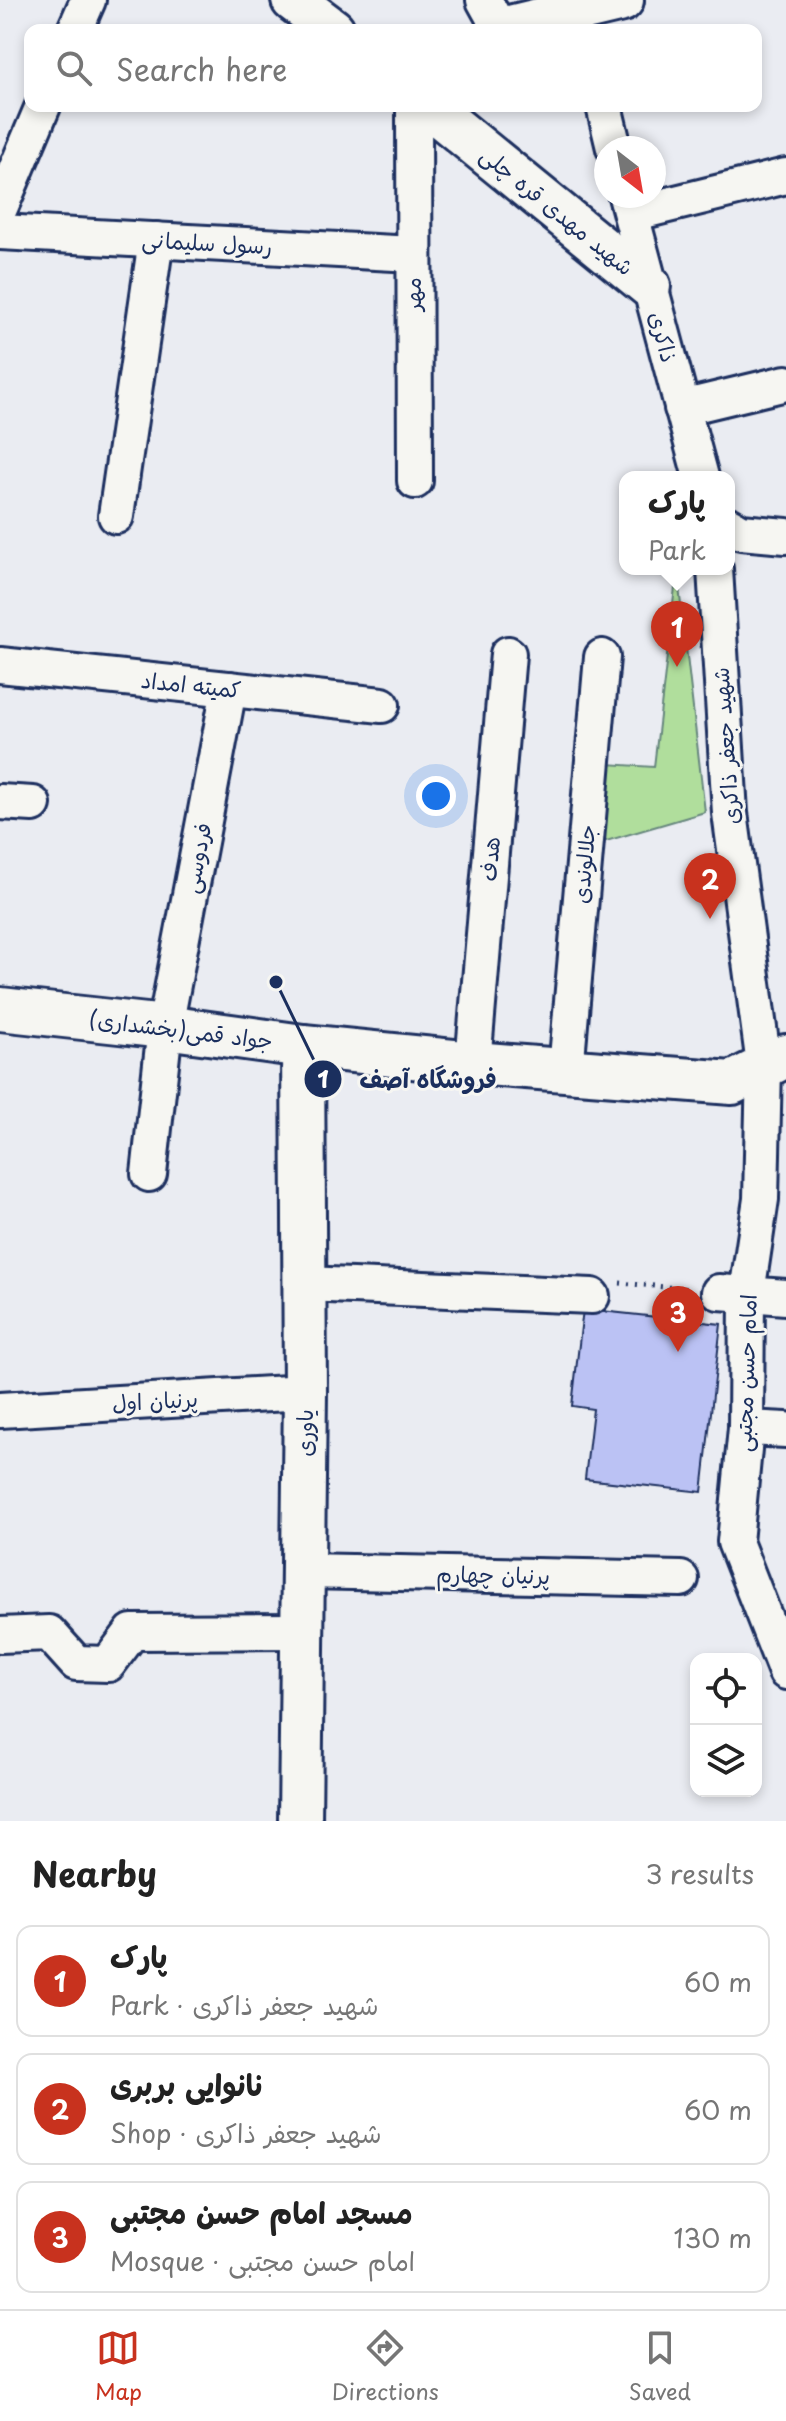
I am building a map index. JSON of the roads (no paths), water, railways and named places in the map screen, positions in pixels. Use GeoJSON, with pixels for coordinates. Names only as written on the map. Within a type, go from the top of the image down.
{"type":"FeatureCollection","features":[{"type":"Feature","properties":{"kind":"street"},"geometry":{"type":"LineString","coordinates":[[78,24],[88,0]]}},
{"type":"Feature","properties":{"kind":"street"},"geometry":{"type":"LineString","coordinates":[[293,0],[325,24]]}},
{"type":"Feature","properties":{"kind":"street"},"geometry":{"type":"LineString","coordinates":[[484,0],[496,24]]}},
{"type":"Feature","properties":{"kind":"street"},"geometry":{"type":"LineString","coordinates":[[528,24],[581,13],[622,0]]}},
{"type":"Feature","properties":{"kind":"street"},"geometry":{"type":"LineString","coordinates":[[0,208],[40,112]]}},
{"type":"Feature","properties":{"kind":"street","name":"مهر"},"geometry":{"type":"LineString","coordinates":[[414,112],[415,481]]}},
{"type":"Feature","properties":{"kind":"street","name":"شهید مهدی قره چلی"},"geometry":{"type":"LineString","coordinates":[[435,112],[649,286]]}},
{"type":"Feature","properties":{"kind":"street"},"geometry":{"type":"LineString","coordinates":[[605,112],[611,136]]}},
{"type":"Feature","properties":{"kind":"street"},"geometry":{"type":"LineString","coordinates":[[666,198],[786,176]]}},
{"type":"Feature","properties":{"kind":"street","name":"ذاکری"},"geometry":{"type":"LineString","coordinates":[[630,208],[699,471]]}},
{"type":"Feature","properties":{"kind":"street","name":"رسول سلیمانی"},"geometry":{"type":"LineString","coordinates":[[0,232],[413,254]]}},
{"type":"Feature","properties":{"kind":"street"},"geometry":{"type":"LineString","coordinates":[[116,516],[156,240]]}},
{"type":"Feature","properties":{"kind":"street"},"geometry":{"type":"LineString","coordinates":[[682,408],[786,383]]}},
{"type":"Feature","properties":{"kind":"street"},"geometry":{"type":"LineString","coordinates":[[735,528],[741,532],[786,536]]}},
{"type":"Feature","properties":{"kind":"street","name":"شهید جعفر ذاکری"},"geometry":{"type":"LineString","coordinates":[[715,575],[730,813],[775,1060]]}},
{"type":"Feature","properties":{"kind":"street","name":"هدف"},"geometry":{"type":"LineString","coordinates":[[473,1063],[508,654]]}},
{"type":"Feature","properties":{"kind":"street","name":"جلالوندی"},"geometry":{"type":"LineString","coordinates":[[566,1070],[602,657]]}},
{"type":"Feature","properties":{"kind":"street","name":"کمیته امداد"},"geometry":{"type":"LineString","coordinates":[[0,665],[382,705]]}},
{"type":"Feature","properties":{"kind":"street","name":"فردوسی"},"geometry":{"type":"LineString","coordinates":[[149,1174],[165,1027],[229,689]]}},
{"type":"Feature","properties":{"kind":"street","name":"جواد قمی(بخشداری)"},"geometry":{"type":"LineString","coordinates":[[0,1009],[303,1046],[732,1083],[775,1060]]}},
{"type":"Feature","properties":{"kind":"street","name":"یاوری"},"geometry":{"type":"LineString","coordinates":[[300,1821],[305,1392],[303,1046]]}},
{"type":"Feature","properties":{"kind":"street","name":"امام حسن مجتبی"},"geometry":{"type":"LineString","coordinates":[[775,1060],[761,1199],[733,1293],[746,1428],[735,1542],[785,1669]]}},
{"type":"Feature","properties":{"kind":"street"},"geometry":{"type":"LineString","coordinates":[[305,1284],[592,1296]]}},
{"type":"Feature","properties":{"kind":"street"},"geometry":{"type":"LineString","coordinates":[[733,1293],[786,1297]]}},
{"type":"Feature","properties":{"kind":"street","name":"پرنیان اول"},"geometry":{"type":"LineString","coordinates":[[3,1410],[305,1392]]}},
{"type":"Feature","properties":{"kind":"street"},"geometry":{"type":"LineString","coordinates":[[746,1428],[786,1430]]}},
{"type":"Feature","properties":{"kind":"street","name":"پرنیان چهارم"},"geometry":{"type":"LineString","coordinates":[[304,1571],[681,1579]]}},
{"type":"Feature","properties":{"kind":"street"},"geometry":{"type":"LineString","coordinates":[[0,1635],[49,1633],[76,1663],[108,1664],[132,1632],[303,1631]]}},
{"type":"Feature","properties":{"kind":"place","name":"پارک"},"geometry":{"type":"Point","coordinates":[677,667]}},
{"type":"Feature","properties":{"kind":"place","name":"نانوایی بربری"},"geometry":{"type":"Point","coordinates":[710,919]}},
{"type":"Feature","properties":{"kind":"place","name":"فروشگاه آصف"},"geometry":{"type":"Point","coordinates":[276,982]}},
{"type":"Feature","properties":{"kind":"place","name":"مسجد امام حسن مجتبی"},"geometry":{"type":"Point","coordinates":[678,1352]}}]}
